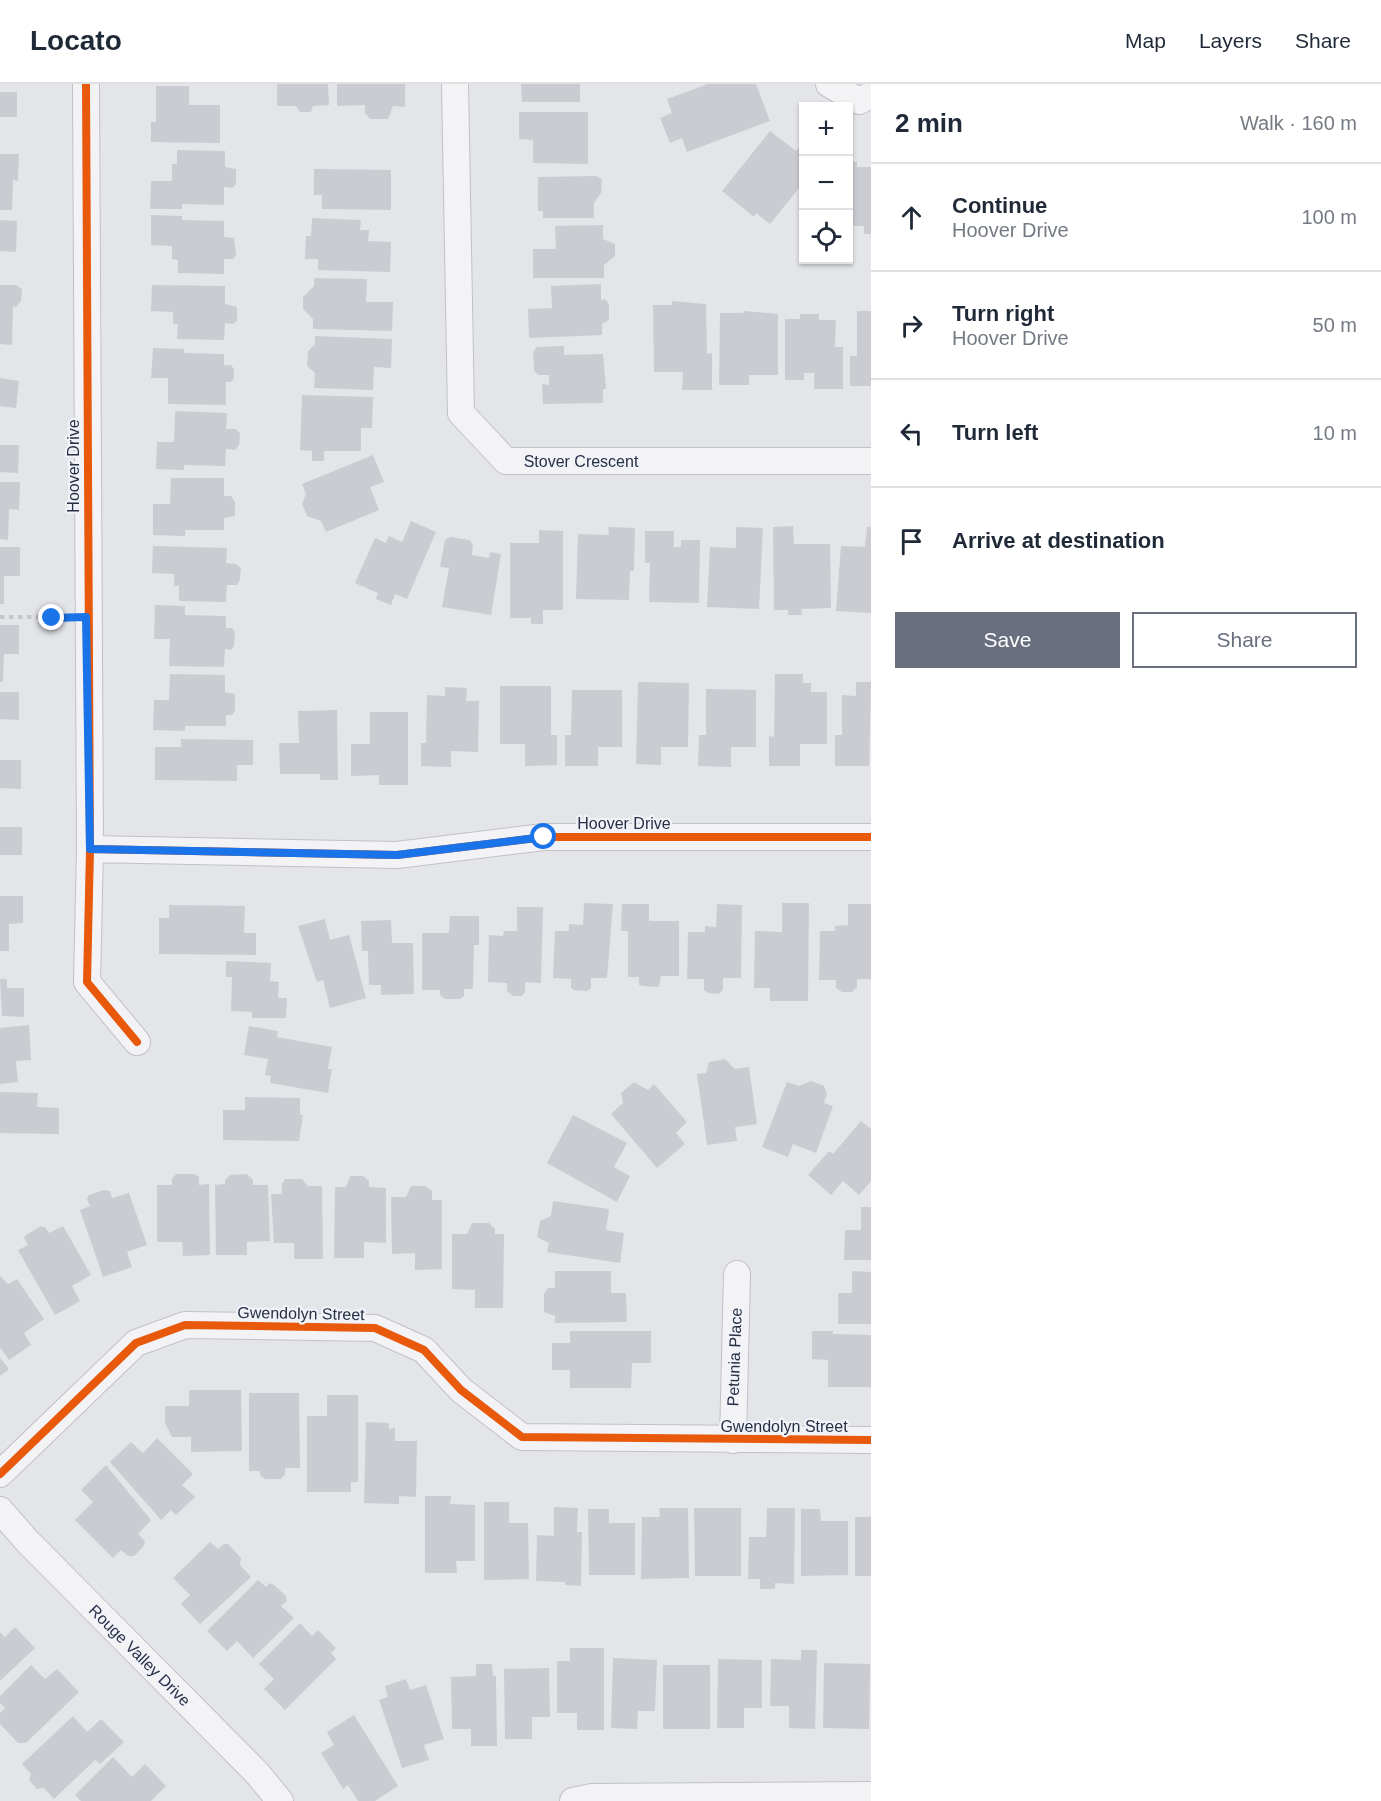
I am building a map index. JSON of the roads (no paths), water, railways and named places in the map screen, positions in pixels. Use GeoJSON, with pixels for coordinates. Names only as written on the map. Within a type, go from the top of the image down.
{"type":"FeatureCollection","features":[{"type":"Feature","properties":{"kind":"street","name":"Hoover Drive"},"geometry":{"type":"LineString","coordinates":[[86,84],[86,617],[90,849],[87,982],[137,1042]]}},
{"type":"Feature","properties":{"kind":"street","name":"Stover Crescent"},"geometry":{"type":"LineString","coordinates":[[455,84],[461,413],[506,461],[871,461]]}},
{"type":"Feature","properties":{"kind":"street"},"geometry":{"type":"LineString","coordinates":[[829,84],[859,101],[871,95]]}},
{"type":"Feature","properties":{"kind":"street","name":"Hoover Drive"},"geometry":{"type":"LineString","coordinates":[[90,849],[397,855],[544,837],[871,837]]}},
{"type":"Feature","properties":{"kind":"street","name":"Petunia Place"},"geometry":{"type":"LineString","coordinates":[[734,1440],[737,1274]]}},
{"type":"Feature","properties":{"kind":"street","name":"Gwendolyn Street"},"geometry":{"type":"LineString","coordinates":[[0,1474],[136,1343],[185,1324],[375,1328],[424,1350],[461,1390],[522,1437],[871,1440]]}},
{"type":"Feature","properties":{"kind":"street","name":"Rouge Valley Drive"},"geometry":{"type":"LineString","coordinates":[[0,1510],[28,1542],[257,1773],[280,1801]]}},
{"type":"Feature","properties":{"kind":"street"},"geometry":{"type":"LineString","coordinates":[[573,1801],[592,1797],[871,1795]]}}]}
